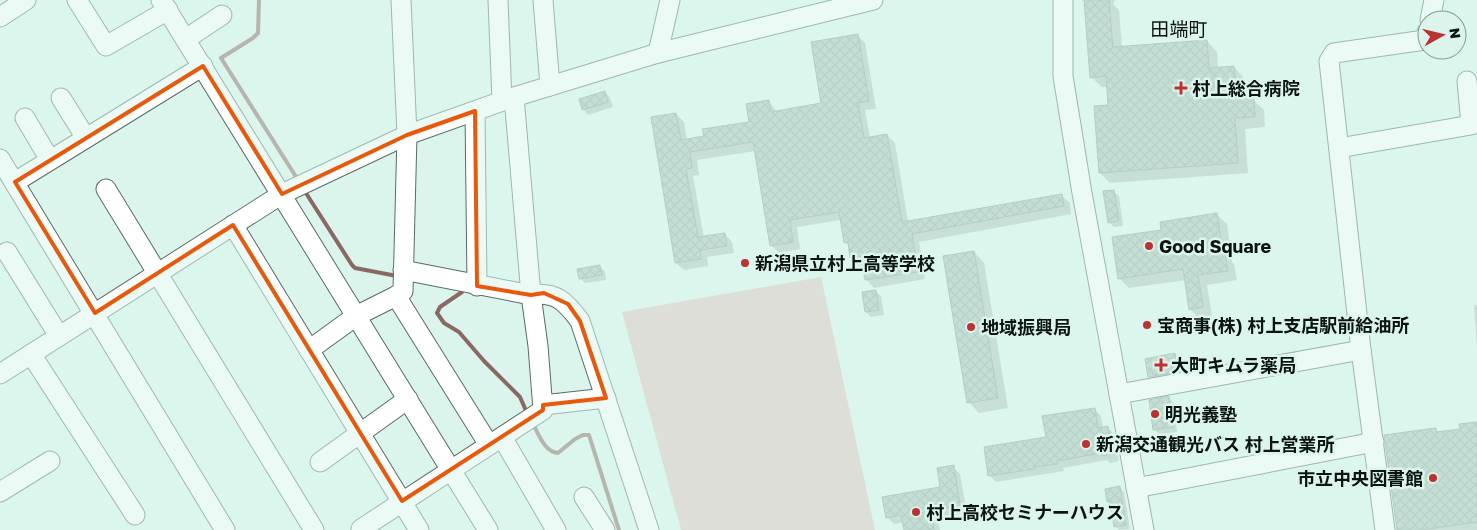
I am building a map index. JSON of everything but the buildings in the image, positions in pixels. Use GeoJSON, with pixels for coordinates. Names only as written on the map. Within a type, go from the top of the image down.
{"type":"FeatureCollection","features":[{"type":"Feature","properties":{"kind":"street"},"geometry":{"type":"LineString","coordinates":[[0,17],[26,0]]}},
{"type":"Feature","properties":{"kind":"street"},"geometry":{"type":"LineString","coordinates":[[77,0],[106,46],[164,5],[488,530]]}},
{"type":"Feature","properties":{"kind":"street"},"geometry":{"type":"LineString","coordinates":[[309,350],[356,316],[403,291],[407,135],[401,0]]}},
{"type":"Feature","properties":{"kind":"street"},"geometry":{"type":"LineString","coordinates":[[362,529],[543,410],[538,346],[498,0]]}},
{"type":"Feature","properties":{"kind":"street"},"geometry":{"type":"LineString","coordinates":[[543,0],[550,86]]}},
{"type":"Feature","properties":{"kind":"street"},"geometry":{"type":"LineString","coordinates":[[658,53],[670,0]]}},
{"type":"Feature","properties":{"kind":"street"},"geometry":{"type":"LineString","coordinates":[[1063,0],[1063,76],[1082,193],[1144,530]]}},
{"type":"Feature","properties":{"kind":"street"},"geometry":{"type":"LineString","coordinates":[[0,374],[282,194],[407,135],[508,99],[658,53],[868,1]]}},
{"type":"Feature","properties":{"kind":"street"},"geometry":{"type":"LineString","coordinates":[[186,39],[222,15]]}},
{"type":"Feature","properties":{"kind":"street"},"geometry":{"type":"LineString","coordinates":[[1385,530],[1361,350],[1329,61],[1334,53],[1417,41]]}},
{"type":"Feature","properties":{"kind":"street"},"geometry":{"type":"LineString","coordinates":[[15,182],[202,66]]}},
{"type":"Feature","properties":{"kind":"street"},"geometry":{"type":"LineString","coordinates":[[1339,148],[1471,125],[1467,81]]}},
{"type":"Feature","properties":{"kind":"street"},"geometry":{"type":"LineString","coordinates":[[61,98],[86,138]]}},
{"type":"Feature","properties":{"kind":"street"},"geometry":{"type":"LineString","coordinates":[[475,111],[477,286]]}},
{"type":"Feature","properties":{"kind":"street"},"geometry":{"type":"LineString","coordinates":[[25,118],[50,160]]}},
{"type":"Feature","properties":{"kind":"street"},"geometry":{"type":"LineString","coordinates":[[0,159],[226,530]]}},
{"type":"Feature","properties":{"kind":"street"},"geometry":{"type":"LineString","coordinates":[[106,189],[314,530]]}},
{"type":"Feature","properties":{"kind":"street"},"geometry":{"type":"LineString","coordinates":[[233,225],[419,530]]}},
{"type":"Feature","properties":{"kind":"street"},"geometry":{"type":"LineString","coordinates":[[7,252],[59,336]]}},
{"type":"Feature","properties":{"kind":"street"},"geometry":{"type":"LineString","coordinates":[[403,270],[477,286],[531,295],[544,293],[568,304],[580,321],[648,530]]}},
{"type":"Feature","properties":{"kind":"street"},"geometry":{"type":"LineString","coordinates":[[396,296],[556,530]]}},
{"type":"Feature","properties":{"kind":"street"},"geometry":{"type":"LineString","coordinates":[[1119,394],[1361,350]]}},
{"type":"Feature","properties":{"kind":"street"},"geometry":{"type":"LineString","coordinates":[[31,354],[135,515]]}},
{"type":"Feature","properties":{"kind":"street"},"geometry":{"type":"LineString","coordinates":[[543,405],[606,398]]}},
{"type":"Feature","properties":{"kind":"street"},"geometry":{"type":"LineString","coordinates":[[320,462],[408,399]]}},
{"type":"Feature","properties":{"kind":"street"},"geometry":{"type":"LineString","coordinates":[[1136,488],[1374,442]]}},
{"type":"Feature","properties":{"kind":"street"},"geometry":{"type":"LineString","coordinates":[[0,492],[50,461]]}},
{"type":"Feature","properties":{"kind":"street"},"geometry":{"type":"LineString","coordinates":[[584,497],[605,530]]}},
{"type":"Feature","properties":{"kind":"highlighted area"},"geometry":{"type":"Polygon","coordinates":[[[203,66],[282,194],[407,135],[475,111],[477,286],[531,295],[544,293],[568,304],[580,321],[606,398],[543,405],[543,410],[402,501],[233,225],[95,313],[15,182],[203,66]]]}},
{"type":"Feature","properties":{"kind":"shaded area"},"geometry":{"type":"Polygon","coordinates":[[[821,277],[875,530],[681,530],[622,312],[821,277]]]}},
{"type":"Feature","properties":{"kind":"waterway"},"geometry":{"type":"LineString","coordinates":[[259,0],[258,33],[221,58],[298,180]]}},
{"type":"Feature","properties":{"kind":"waterway"},"geometry":{"type":"LineString","coordinates":[[304,190],[355,268],[397,276]]}},
{"type":"Feature","properties":{"kind":"waterway"},"geometry":{"type":"LineString","coordinates":[[462,288],[462,292],[440,307],[437,313],[444,323],[459,332],[484,361],[520,397],[527,413]]}},
{"type":"Feature","properties":{"kind":"waterway"},"geometry":{"type":"LineString","coordinates":[[533,424],[546,446],[553,452],[558,453],[575,439],[583,435],[589,435],[619,530]]}},
{"type":"Feature","properties":{"kind":"place","name":"村上総合病院"},"geometry":{"type":"Point","coordinates":[1181,88]}},
{"type":"Feature","properties":{"kind":"place","name":"Good Square"},"geometry":{"type":"Point","coordinates":[1149,246]}},
{"type":"Feature","properties":{"kind":"place","name":"新潟県立村上高等学校"},"geometry":{"type":"Point","coordinates":[745,263]}},
{"type":"Feature","properties":{"kind":"place","name":"宝商事(株) 村上支店駅前給油所"},"geometry":{"type":"Point","coordinates":[1147,325]}},
{"type":"Feature","properties":{"kind":"place","name":"地域振興局"},"geometry":{"type":"Point","coordinates":[971,327]}},
{"type":"Feature","properties":{"kind":"place","name":"大町キムラ薬局"},"geometry":{"type":"Point","coordinates":[1161,365]}},
{"type":"Feature","properties":{"kind":"place","name":"明光義塾"},"geometry":{"type":"Point","coordinates":[1155,414]}},
{"type":"Feature","properties":{"kind":"place","name":"新潟交通観光バス 村上営業所"},"geometry":{"type":"Point","coordinates":[1086,444]}},
{"type":"Feature","properties":{"kind":"place","name":"市立中央図書館"},"geometry":{"type":"Point","coordinates":[1433,478]}},
{"type":"Feature","properties":{"kind":"place","name":"村上高校セミナーハウス"},"geometry":{"type":"Point","coordinates":[916,512]}},
{"type":"Feature","properties":{"kind":"district","name":"田端町"},"geometry":{"type":"Point","coordinates":[1179,28]}}]}
